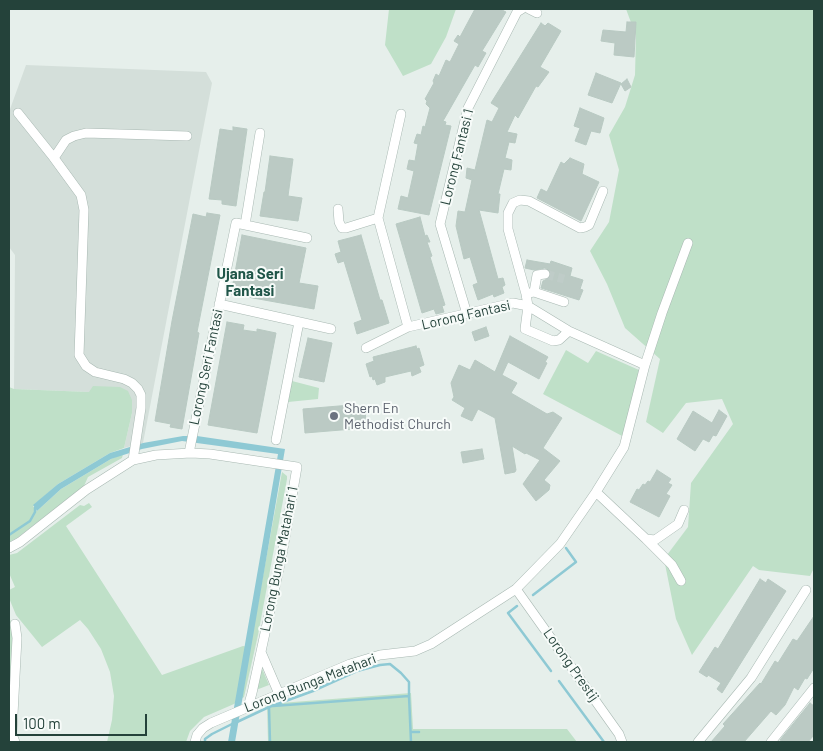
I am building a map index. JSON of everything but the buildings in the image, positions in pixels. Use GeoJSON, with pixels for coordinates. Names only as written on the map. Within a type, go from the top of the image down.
{"type":"FeatureCollection","features":[{"type":"Feature","properties":{"kind":"street","name":"Lorong Fantasi 1"},"geometry":{"type":"LineString","coordinates":[[467,314],[440,224],[468,108],[517,12],[522,9]]}},
{"type":"Feature","properties":{"kind":"street"},"geometry":{"type":"LineString","coordinates":[[18,113],[81,196],[84,210],[79,355],[86,366],[95,372],[124,379],[138,389],[141,395],[134,457]]}},
{"type":"Feature","properties":{"kind":"street"},"geometry":{"type":"LineString","coordinates":[[401,114],[378,218],[408,327]]}},
{"type":"Feature","properties":{"kind":"street"},"geometry":{"type":"LineString","coordinates":[[54,158],[66,140],[86,133],[187,136]]}},
{"type":"Feature","properties":{"kind":"street","name":"Lorong Seri Fantasi"},"geometry":{"type":"LineString","coordinates":[[189,448],[219,304],[241,224],[260,133]]}},
{"type":"Feature","properties":{"kind":"street"},"geometry":{"type":"LineString","coordinates":[[530,293],[508,230],[508,213],[513,203],[520,200],[529,201],[580,228],[589,225],[603,191]]}},
{"type":"Feature","properties":{"kind":"street"},"geometry":{"type":"LineString","coordinates":[[338,209],[339,222],[342,228],[378,218]]}},
{"type":"Feature","properties":{"kind":"street"},"geometry":{"type":"LineString","coordinates":[[241,224],[307,238]]}},
{"type":"Feature","properties":{"kind":"street","name":"Lorong Bunga Matahari"},"geometry":{"type":"LineString","coordinates":[[195,742],[197,735],[203,728],[279,694],[366,658],[415,651],[431,644],[516,589],[560,544],[624,447],[645,365],[688,243]]}},
{"type":"Feature","properties":{"kind":"street"},"geometry":{"type":"LineString","coordinates":[[545,274],[538,275],[530,293],[525,329],[553,341],[559,340],[569,331]]}},
{"type":"Feature","properties":{"kind":"street"},"geometry":{"type":"LineString","coordinates":[[530,293],[564,302]]}},
{"type":"Feature","properties":{"kind":"street","name":"Lorong Fantasi"},"geometry":{"type":"LineString","coordinates":[[366,348],[408,327],[513,302],[528,306],[569,331],[645,365]]}},
{"type":"Feature","properties":{"kind":"street"},"geometry":{"type":"LineString","coordinates":[[219,304],[331,329]]}},
{"type":"Feature","properties":{"kind":"street"},"geometry":{"type":"LineString","coordinates":[[276,440],[299,322]]}},
{"type":"Feature","properties":{"kind":"street"},"geometry":{"type":"LineString","coordinates":[[9,548],[20,542],[86,490],[134,457],[156,455],[189,448]]}},
{"type":"Feature","properties":{"kind":"street","name":"Lorong Bunga Matahari 1"},"geometry":{"type":"LineString","coordinates":[[189,448],[210,454],[297,467],[282,555],[248,707]]}},
{"type":"Feature","properties":{"kind":"street"},"geometry":{"type":"LineString","coordinates":[[596,492],[672,565],[681,581]]}},
{"type":"Feature","properties":{"kind":"street"},"geometry":{"type":"LineString","coordinates":[[646,539],[655,540],[678,524],[684,510]]}},
{"type":"Feature","properties":{"kind":"street","name":"Lorong Prestij"},"geometry":{"type":"LineString","coordinates":[[516,589],[619,734],[622,742]]}},
{"type":"Feature","properties":{"kind":"street"},"geometry":{"type":"LineString","coordinates":[[698,742],[750,678],[806,590]]}},
{"type":"Feature","properties":{"kind":"street"},"geometry":{"type":"LineString","coordinates":[[15,624],[12,734],[15,742]]}},
{"type":"Feature","properties":{"kind":"street","name":"Lorong Bunga Matahari 1"},"geometry":{"type":"LineString","coordinates":[[261,651],[279,694]]}},
{"type":"Feature","properties":{"kind":"street"},"geometry":{"type":"LineString","coordinates":[[771,742],[814,688]]}},
{"type":"Feature","properties":{"kind":"shaded area"},"geometry":{"type":"Polygon","coordinates":[[[26,65],[206,72],[212,83],[143,443],[124,448],[132,413],[132,400],[89,392],[14,389],[15,255],[9,247],[9,112],[26,65]]]}},
{"type":"Feature","properties":{"kind":"green space"},"geometry":{"type":"Polygon","coordinates":[[[389,9],[456,9],[446,37],[431,64],[403,76],[385,45],[389,9]]]}},
{"type":"Feature","properties":{"kind":"green space"},"geometry":{"type":"Polygon","coordinates":[[[626,9],[814,9],[814,568],[810,576],[759,570],[753,566],[692,655],[676,619],[664,559],[688,527],[691,483],[733,424],[722,399],[686,403],[663,433],[646,422],[660,359],[625,328],[607,284],[590,251],[609,222],[619,170],[609,135],[625,107],[635,75],[636,36],[626,9]]]}},
{"type":"Feature","properties":{"kind":"green space"},"geometry":{"type":"Polygon","coordinates":[[[566,350],[588,363],[596,351],[639,370],[624,437],[543,394],[566,350]]]}},
{"type":"Feature","properties":{"kind":"green space"},"geometry":{"type":"Polygon","coordinates":[[[292,381],[319,388],[318,399],[288,402],[292,381]]]}},
{"type":"Feature","properties":{"kind":"green space"},"geometry":{"type":"Polygon","coordinates":[[[93,386],[120,387],[128,391],[132,400],[132,413],[124,448],[110,453],[58,484],[33,506],[37,511],[61,489],[111,459],[123,454],[122,458],[88,477],[84,486],[17,538],[9,542],[9,387],[14,389],[89,392],[93,386]]]}},
{"type":"Feature","properties":{"kind":"green space"},"geometry":{"type":"Polygon","coordinates":[[[282,472],[287,476],[287,479],[258,635],[244,697],[234,704],[204,717],[190,731],[186,742],[107,742],[112,720],[114,696],[110,672],[101,649],[80,620],[42,647],[16,615],[9,598],[9,590],[15,587],[9,573],[9,555],[17,553],[80,505],[84,506],[89,503],[92,507],[66,526],[162,675],[243,646],[250,647],[282,472]]]}},
{"type":"Feature","properties":{"kind":"green space"},"geometry":{"type":"Polygon","coordinates":[[[9,616],[13,628],[11,742],[9,742],[9,616]]]}},
{"type":"Feature","properties":{"kind":"green space"},"geometry":{"type":"Polygon","coordinates":[[[261,666],[269,685],[256,690],[261,666]]]}},
{"type":"Feature","properties":{"kind":"green space"},"geometry":{"type":"Polygon","coordinates":[[[411,693],[413,729],[567,729],[577,742],[268,742],[267,704],[411,693]]]}},
{"type":"Feature","properties":{"kind":"water"},"geometry":{"type":"Polygon","coordinates":[[[183,436],[197,436],[285,449],[235,742],[228,742],[278,454],[182,441],[142,449],[111,459],[61,489],[37,511],[33,505],[58,484],[110,453],[143,443],[183,436]]]}},
{"type":"Feature","properties":{"kind":"waterway"},"geometry":{"type":"LineString","coordinates":[[9,535],[30,521],[35,508]]}},
{"type":"Feature","properties":{"kind":"waterway"},"geometry":{"type":"LineString","coordinates":[[533,595],[576,562],[566,548]]}},
{"type":"Feature","properties":{"kind":"waterway"},"geometry":{"type":"LineString","coordinates":[[517,606],[508,613],[551,671]]}},
{"type":"Feature","properties":{"kind":"waterway"},"geometry":{"type":"LineString","coordinates":[[237,722],[357,671],[380,665],[390,664],[401,673],[409,682],[409,696]]}},
{"type":"Feature","properties":{"kind":"waterway"},"geometry":{"type":"LineString","coordinates":[[559,681],[604,742]]}},
{"type":"Feature","properties":{"kind":"waterway"},"geometry":{"type":"LineString","coordinates":[[273,706],[409,696],[411,742]]}},
{"type":"Feature","properties":{"kind":"waterway"},"geometry":{"type":"LineString","coordinates":[[269,707],[270,742]]}},
{"type":"Feature","properties":{"kind":"waterway"},"geometry":{"type":"LineString","coordinates":[[205,742],[205,739],[212,734],[232,724]]}},
{"type":"Feature","properties":{"kind":"waterway"},"geometry":{"type":"LineString","coordinates":[[411,732],[419,732]]}},
{"type":"Feature","properties":{"kind":"tunnel"},"geometry":{"type":"LineString","coordinates":[[545,274],[564,279]]}},
{"type":"Feature","properties":{"kind":"place","name":"Shern En Methodist Church"},"geometry":{"type":"Point","coordinates":[334,416]}},
{"type":"Feature","properties":{"kind":"district","name":"Ujana Seri Fantasi"},"geometry":{"type":"Point","coordinates":[250,282]}}]}
